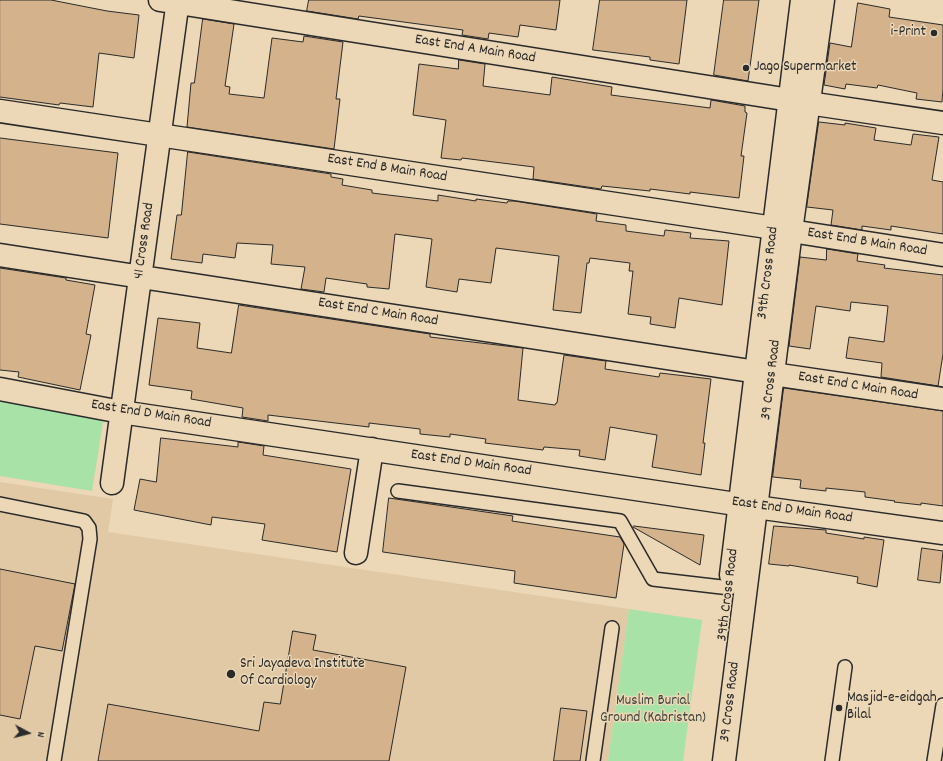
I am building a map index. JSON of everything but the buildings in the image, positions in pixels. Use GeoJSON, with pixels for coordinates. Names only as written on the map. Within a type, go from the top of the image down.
{"type":"FeatureCollection","features":[{"type":"Feature","properties":{"kind":"street"},"geometry":{"type":"LineString","coordinates":[[799,102],[802,0]]}},
{"type":"Feature","properties":{"kind":"street","name":"39 Cross Road"},"geometry":{"type":"LineString","coordinates":[[724,761],[748,505],[799,102],[823,0]]}},
{"type":"Feature","properties":{"kind":"street","name":"East End A Main Road"},"geometry":{"type":"LineString","coordinates":[[172,1],[799,102],[943,123]]}},
{"type":"Feature","properties":{"kind":"street","name":"41 Cross Road"},"geometry":{"type":"LineString","coordinates":[[112,483],[160,134],[172,1]]}},
{"type":"Feature","properties":{"kind":"street","name":"East End B Main Road"},"geometry":{"type":"LineString","coordinates":[[0,112],[160,134],[943,255]]}},
{"type":"Feature","properties":{"kind":"street","name":"East End C Main Road"},"geometry":{"type":"LineString","coordinates":[[0,255],[943,399]]}},
{"type":"Feature","properties":{"kind":"street","name":"East End D Main Road"},"geometry":{"type":"LineString","coordinates":[[0,389],[121,412],[943,533]]}},
{"type":"Feature","properties":{"kind":"street"},"geometry":{"type":"LineString","coordinates":[[356,553],[372,449]]}},
{"type":"Feature","properties":{"kind":"street","name":"39th Cross Road"},"geometry":{"type":"LineString","coordinates":[[708,761],[730,588],[748,505]]}},
{"type":"Feature","properties":{"kind":"lane"},"geometry":{"type":"LineString","coordinates":[[398,491],[620,521],[653,579],[730,588]]}},
{"type":"Feature","properties":{"kind":"lane"},"geometry":{"type":"LineString","coordinates":[[0,504],[84,521],[89,528],[90,538],[54,761]]}},
{"type":"Feature","properties":{"kind":"lane"},"geometry":{"type":"LineString","coordinates":[[593,761],[612,628]]}},
{"type":"Feature","properties":{"kind":"lane"},"geometry":{"type":"LineString","coordinates":[[832,761],[845,668]]}},
{"type":"Feature","properties":{"kind":"lane"},"geometry":{"type":"LineString","coordinates":[[934,761],[943,705]]}},
{"type":"Feature","properties":{"kind":"shaded area","name":"Sri Jayadeva Institute Of Cardiology"},"geometry":{"type":"Polygon","coordinates":[[[0,482],[113,499],[108,532],[629,609],[608,761],[0,761],[0,482]]]}},
{"type":"Feature","properties":{"kind":"green space"},"geometry":{"type":"Polygon","coordinates":[[[0,400],[104,416],[92,491],[0,476],[0,400]]]}},
{"type":"Feature","properties":{"kind":"green space","name":"Muslim Burial Ground (Kabristan)"},"geometry":{"type":"Polygon","coordinates":[[[629,609],[702,620],[683,761],[608,761],[629,609]]]}},
{"type":"Feature","properties":{"kind":"place","name":"i-Print"},"geometry":{"type":"Point","coordinates":[934,33]}},
{"type":"Feature","properties":{"kind":"place","name":"Jago Supermarket"},"geometry":{"type":"Point","coordinates":[746,68]}},
{"type":"Feature","properties":{"kind":"place","name":"Sri Jayadeva Institute Of Cardiology"},"geometry":{"type":"Point","coordinates":[231,674]}},
{"type":"Feature","properties":{"kind":"place","name":"Masjid-e-eidgah Bilal"},"geometry":{"type":"Point","coordinates":[839,708]}}]}
